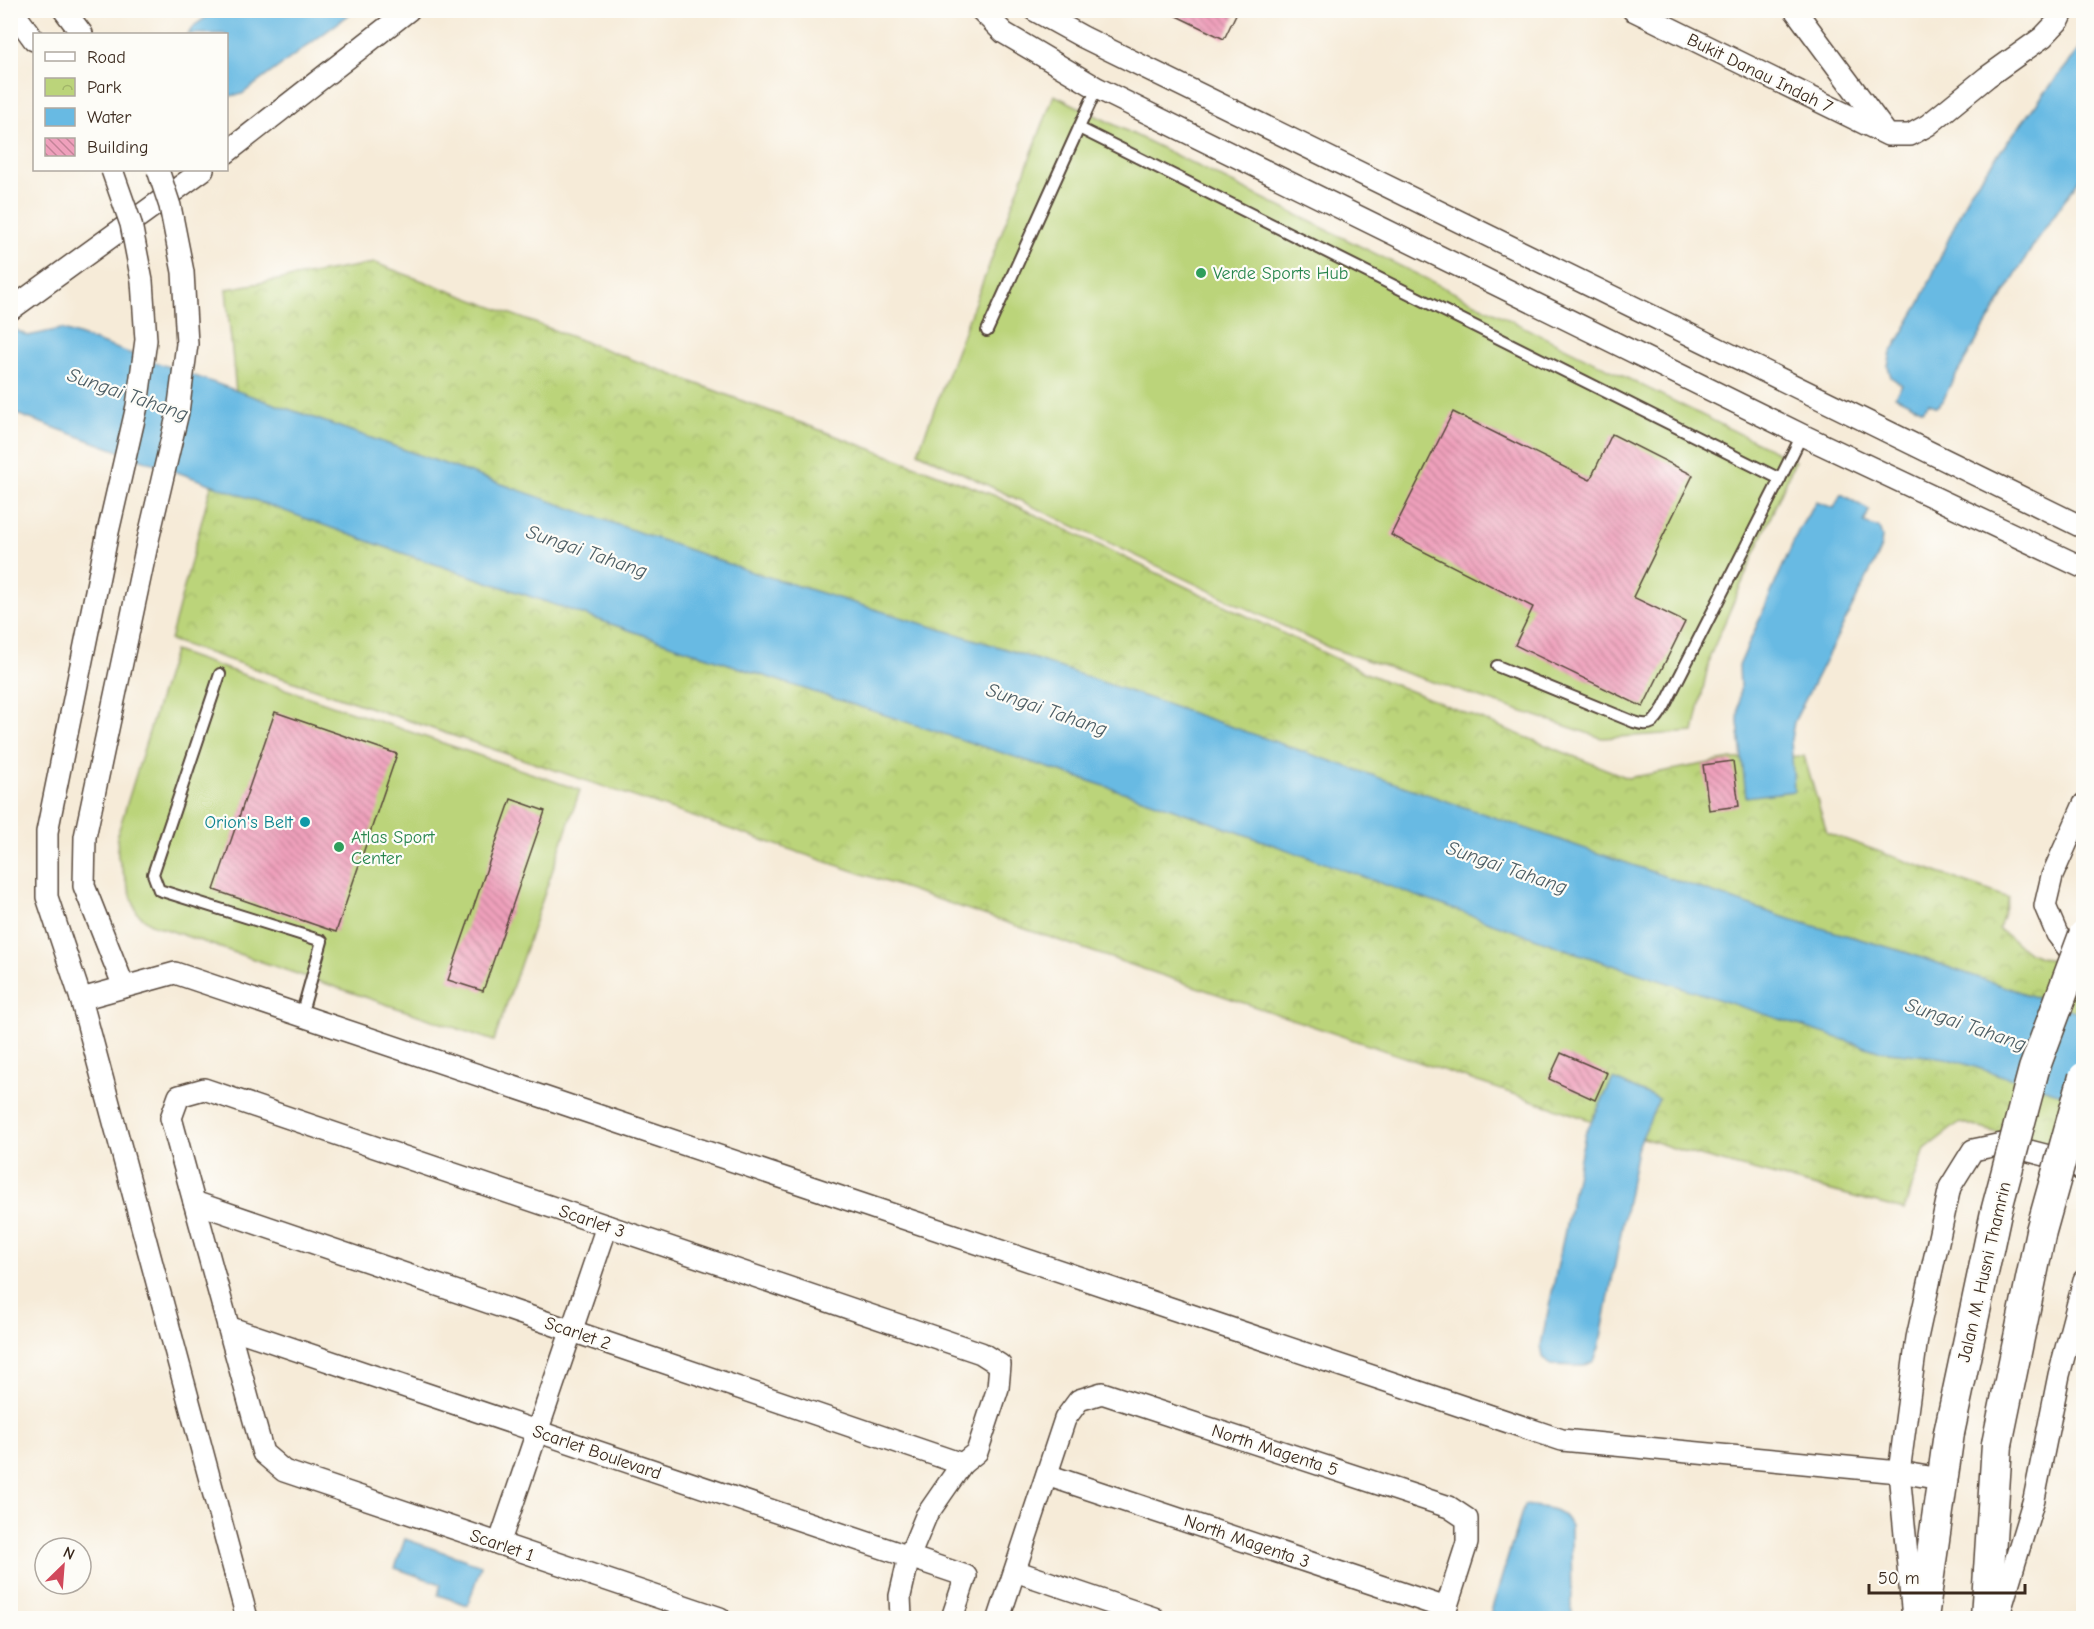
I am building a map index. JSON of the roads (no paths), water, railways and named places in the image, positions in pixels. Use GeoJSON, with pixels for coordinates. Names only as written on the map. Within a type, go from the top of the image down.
{"type":"FeatureCollection","features":[{"type":"Feature","properties":{"kind":"main road","name":"Jalan M. Husni Thamrin"},"geometry":{"type":"LineString","coordinates":[[1923,1618],[1949,1433],[1996,1212],[2034,1069],[2084,935]]}},
{"type":"Feature","properties":{"kind":"main road"},"geometry":{"type":"LineString","coordinates":[[1986,1618],[1997,1444],[2041,1231],[2084,1077]]}},
{"type":"Feature","properties":{"kind":"street"},"geometry":{"type":"LineString","coordinates":[[12,10],[33,39]]}},
{"type":"Feature","properties":{"kind":"street"},"geometry":{"type":"LineString","coordinates":[[64,10],[81,33]]}},
{"type":"Feature","properties":{"kind":"street"},"geometry":{"type":"LineString","coordinates":[[228,151],[409,10]]}},
{"type":"Feature","properties":{"kind":"street"},"geometry":{"type":"LineString","coordinates":[[981,10],[1004,33],[1097,88],[1802,435],[2084,568]]}},
{"type":"Feature","properties":{"kind":"street"},"geometry":{"type":"LineString","coordinates":[[1034,10],[1083,37],[2084,528]]}},
{"type":"Feature","properties":{"kind":"street","name":"Bukit Danau Indah 7"},"geometry":{"type":"LineString","coordinates":[[1633,10],[1888,135]]}},
{"type":"Feature","properties":{"kind":"street"},"geometry":{"type":"LineString","coordinates":[[1795,10],[1888,135],[1910,135],[1928,125],[1987,77],[2043,37],[2059,13]]}},
{"type":"Feature","properties":{"kind":"street"},"geometry":{"type":"LineString","coordinates":[[112,171],[131,224],[142,281],[146,340],[137,406],[108,532],[47,832],[47,897],[81,999],[247,1618]]}},
{"type":"Feature","properties":{"kind":"street"},"geometry":{"type":"LineString","coordinates":[[124,987],[84,886],[85,837],[148,540],[178,412],[187,344],[183,272],[170,206],[158,171]]}},
{"type":"Feature","properties":{"kind":"street"},"geometry":{"type":"LineString","coordinates":[[10,310],[202,171]]}},
{"type":"Feature","properties":{"kind":"street"},"geometry":{"type":"LineString","coordinates":[[2084,804],[2052,876],[2045,906],[2057,934],[2073,955],[2084,958]]}},
{"type":"Feature","properties":{"kind":"street"},"geometry":{"type":"LineString","coordinates":[[81,999],[175,974],[1562,1440],[1899,1472],[1941,1479]]}},
{"type":"Feature","properties":{"kind":"street","name":"Scarlet 3"},"geometry":{"type":"LineString","coordinates":[[194,1202],[171,1118],[179,1096],[204,1089],[981,1353],[1000,1365],[998,1388],[977,1452],[962,1464]]}},
{"type":"Feature","properties":{"kind":"street"},"geometry":{"type":"LineString","coordinates":[[1913,1618],[1899,1472],[1917,1338],[1950,1187],[1973,1150],[2002,1144],[2072,1162],[2084,1172]]}},
{"type":"Feature","properties":{"kind":"street"},"geometry":{"type":"LineString","coordinates":[[194,1202],[228,1327]]}},
{"type":"Feature","properties":{"kind":"street","name":"Scarlet 2"},"geometry":{"type":"LineString","coordinates":[[194,1202],[962,1464]]}},
{"type":"Feature","properties":{"kind":"street"},"geometry":{"type":"LineString","coordinates":[[499,1544],[607,1226]]}},
{"type":"Feature","properties":{"kind":"street"},"geometry":{"type":"LineString","coordinates":[[1998,1618],[2034,1499],[2059,1376],[2084,1280]]}},
{"type":"Feature","properties":{"kind":"street","name":"Scarlet Boulevard"},"geometry":{"type":"LineString","coordinates":[[228,1327],[966,1576],[952,1618]]}},
{"type":"Feature","properties":{"kind":"street","name":"Scarlet 1"},"geometry":{"type":"LineString","coordinates":[[228,1327],[263,1453],[284,1471],[720,1618]]}},
{"type":"Feature","properties":{"kind":"street","name":"North Magenta 5"},"geometry":{"type":"LineString","coordinates":[[1047,1474],[1065,1419],[1078,1400],[1102,1393],[1449,1507],[1467,1519],[1467,1543],[1444,1613]]}},
{"type":"Feature","properties":{"kind":"street"},"geometry":{"type":"LineString","coordinates":[[902,1618],[900,1596],[909,1557],[926,1516],[962,1464]]}},
{"type":"Feature","properties":{"kind":"street"},"geometry":{"type":"LineString","coordinates":[[999,1618],[1047,1474]]}},
{"type":"Feature","properties":{"kind":"street","name":"North Magenta 3"},"geometry":{"type":"LineString","coordinates":[[1047,1474],[1444,1613]]}},
{"type":"Feature","properties":{"kind":"street"},"geometry":{"type":"LineString","coordinates":[[1014,1571],[1154,1618]]}},
{"type":"Feature","properties":{"kind":"lane"},"geometry":{"type":"LineString","coordinates":[[987,331],[1097,88]]}},
{"type":"Feature","properties":{"kind":"lane"},"geometry":{"type":"LineString","coordinates":[[1079,128],[1780,479]]}},
{"type":"Feature","properties":{"kind":"lane"},"geometry":{"type":"LineString","coordinates":[[1497,666],[1634,722],[1644,725],[1651,724],[1658,718],[1664,707],[1802,435]]}},
{"type":"Feature","properties":{"kind":"lane"},"geometry":{"type":"LineString","coordinates":[[220,674],[153,874],[159,890],[322,941],[302,1016]]}},
{"type":"Feature","properties":{"kind":"water"},"geometry":{"type":"Polygon","coordinates":[[[215,10],[354,11],[242,94],[230,96],[228,95],[228,33],[189,33],[195,25],[215,10]]]}},
{"type":"Feature","properties":{"kind":"water"},"geometry":{"type":"Polygon","coordinates":[[[2083,45],[2083,174],[2033,246],[1949,387],[1943,401],[1936,407],[1929,403],[1923,410],[1895,396],[1902,385],[1891,377],[1888,366],[1891,353],[1920,303],[1969,193],[2083,45]]]}},
{"type":"Feature","properties":{"kind":"water","name":"Sungai Tahang"},"geometry":{"type":"Polygon","coordinates":[[[10,327],[28,336],[61,329],[752,572],[1009,650],[1786,918],[1905,952],[2083,1014],[2083,1101],[1946,1058],[1878,1051],[1576,953],[1151,801],[752,672],[376,544],[11,412],[10,327]]]}},
{"type":"Feature","properties":{"kind":"water"},"geometry":{"type":"Polygon","coordinates":[[[1841,494],[1869,510],[1864,523],[1879,528],[1882,537],[1880,552],[1794,722],[1791,739],[1794,791],[1746,797],[1738,722],[1739,666],[1799,529],[1816,502],[1834,508],[1841,494]]]}},
{"type":"Feature","properties":{"kind":"water"},"geometry":{"type":"Polygon","coordinates":[[[1613,1079],[1659,1099],[1637,1149],[1599,1348],[1594,1361],[1584,1366],[1550,1365],[1543,1357],[1541,1345],[1585,1134],[1613,1079]]]}},
{"type":"Feature","properties":{"kind":"water"},"geometry":{"type":"Polygon","coordinates":[[[1524,1505],[1557,1511],[1567,1519],[1571,1526],[1572,1618],[1489,1618],[1524,1505]]]}},
{"type":"Feature","properties":{"kind":"water"},"geometry":{"type":"Polygon","coordinates":[[[405,1539],[481,1565],[468,1605],[438,1595],[441,1584],[395,1568],[405,1539]]]}},
{"type":"Feature","properties":{"kind":"place","name":"Verde Sports Hub"},"geometry":{"type":"Point","coordinates":[1201,273]}},
{"type":"Feature","properties":{"kind":"place","name":"Orion's Belt"},"geometry":{"type":"Point","coordinates":[305,822]}},
{"type":"Feature","properties":{"kind":"place","name":"Atlas Sport Center"},"geometry":{"type":"Point","coordinates":[339,847]}}]}
